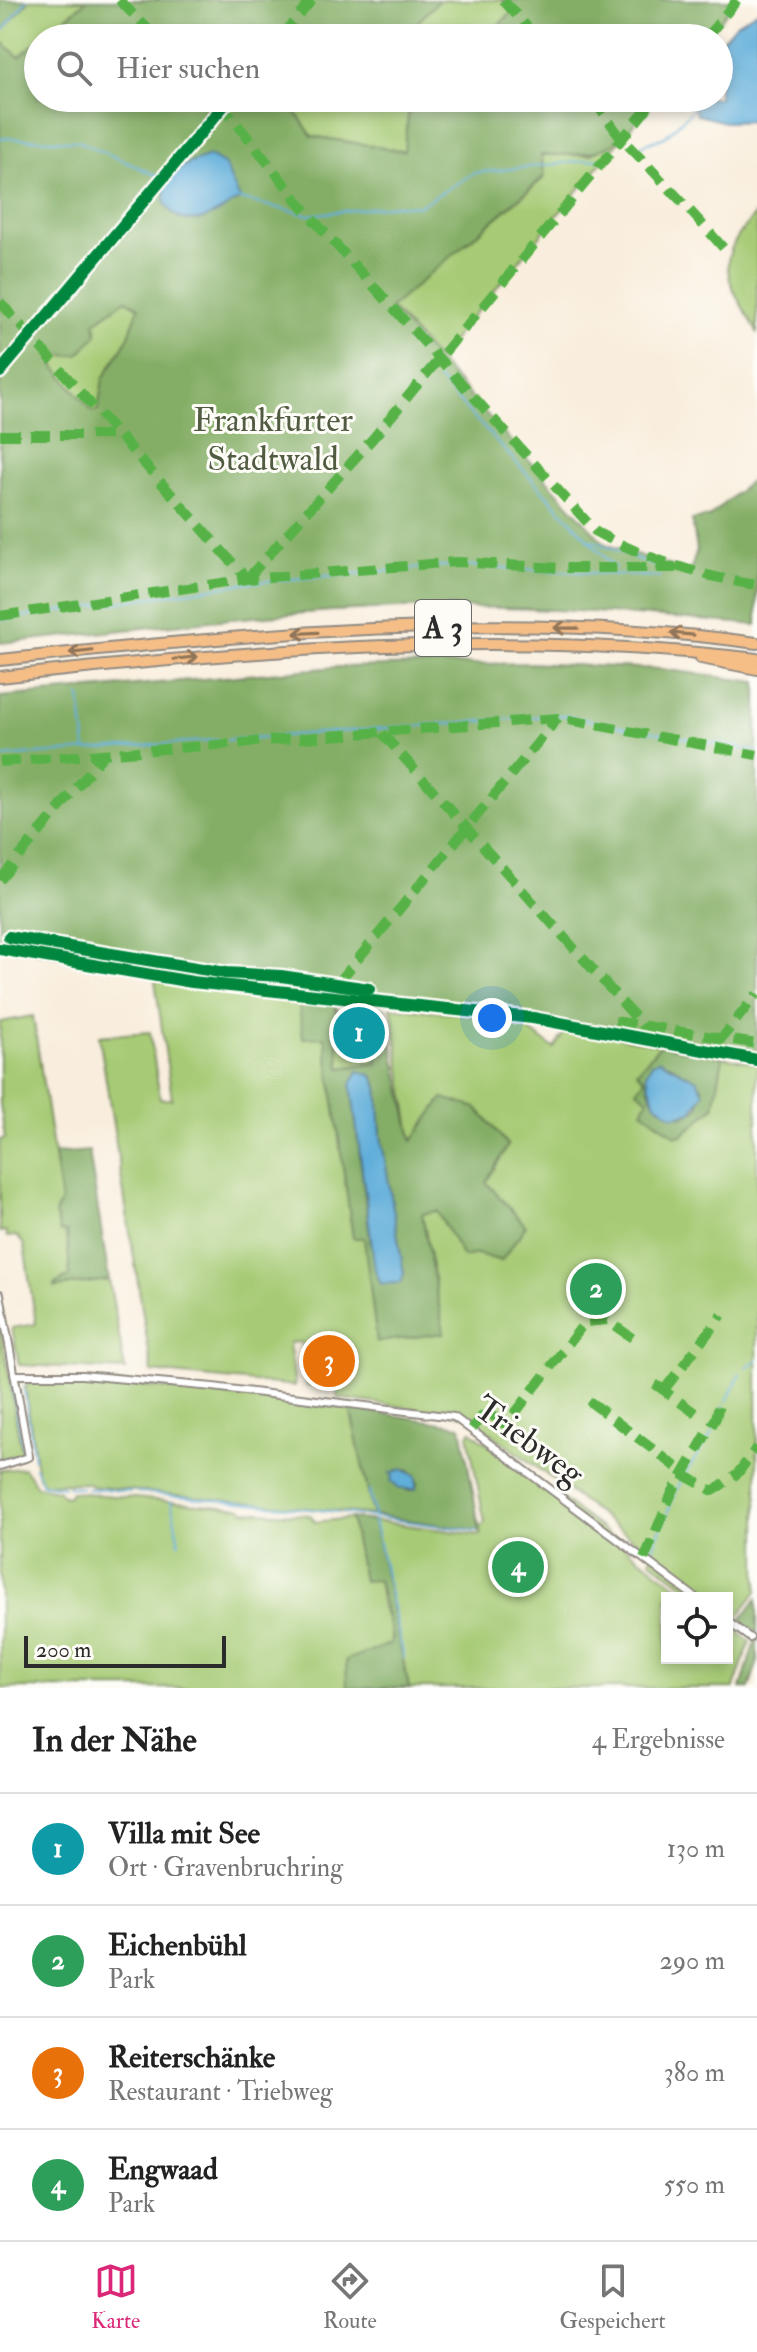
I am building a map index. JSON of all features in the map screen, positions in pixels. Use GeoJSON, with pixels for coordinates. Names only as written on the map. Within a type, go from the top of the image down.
{"type":"FeatureCollection","features":[{"type":"Feature","properties":{"kind":"highway","name":"A 3"},"geometry":{"type":"LineString","coordinates":[[0,660],[242,637],[428,628],[584,628],[757,640]]}},
{"type":"Feature","properties":{"kind":"highway","name":"A 3"},"geometry":{"type":"LineString","coordinates":[[0,677],[217,655],[396,645],[544,644],[668,650],[757,659]]}},
{"type":"Feature","properties":{"kind":"highway"},"geometry":{"type":"LineString","coordinates":[[668,650],[757,669]]}},
{"type":"Feature","properties":{"kind":"street"},"geometry":{"type":"LineString","coordinates":[[0,949],[192,982],[533,1018],[757,1060]]}},
{"type":"Feature","properties":{"kind":"street"},"geometry":{"type":"LineString","coordinates":[[0,1294],[29,1457],[0,1466]]}},
{"type":"Feature","properties":{"kind":"street","name":"Triebweg"},"geometry":{"type":"LineString","coordinates":[[16,1375],[82,1375],[213,1387],[454,1417],[688,1592]]}},
{"type":"Feature","properties":{"kind":"street"},"geometry":{"type":"LineString","coordinates":[[733,1625],[750,1638]]}},
{"type":"Feature","properties":{"kind":"green space"},"geometry":{"type":"Polygon","coordinates":[[[0,0],[29,0],[0,34],[0,0]]]}},
{"type":"Feature","properties":{"kind":"green space"},"geometry":{"type":"Polygon","coordinates":[[[29,0],[87,0],[58,24],[24,24],[24,53],[19,57],[0,40],[0,34],[29,0]]]}},
{"type":"Feature","properties":{"kind":"green space"},"geometry":{"type":"Polygon","coordinates":[[[87,0],[439,0],[416,24],[59,24],[87,0]]]}},
{"type":"Feature","properties":{"kind":"green space"},"geometry":{"type":"Polygon","coordinates":[[[439,0],[502,0],[512,12],[500,24],[416,24],[439,0]]]}},
{"type":"Feature","properties":{"kind":"green space"},"geometry":{"type":"Polygon","coordinates":[[[502,0],[737,0],[717,24],[500,24],[512,12],[502,0]]]}},
{"type":"Feature","properties":{"kind":"green space","name":"Frankfurter Stadtwald"},"geometry":{"type":"Polygon","coordinates":[[[0,40],[19,57],[24,53],[24,112],[296,112],[312,136],[404,151],[408,112],[644,112],[619,139],[596,151],[541,155],[545,176],[390,308],[605,544],[690,572],[697,550],[692,520],[709,517],[757,475],[757,625],[471,607],[375,609],[188,623],[0,643],[0,40]],[[126,300],[95,322],[97,335],[78,355],[56,356],[54,366],[92,411],[98,410],[103,379],[128,338],[139,307],[126,300]]]}},
{"type":"Feature","properties":{"kind":"green space"},"geometry":{"type":"Polygon","coordinates":[[[296,112],[409,112],[405,151],[312,136],[296,112]]]}},
{"type":"Feature","properties":{"kind":"green space"},"geometry":{"type":"Polygon","coordinates":[[[622,138],[437,359],[390,307],[545,177],[541,155],[590,155],[622,138]]]}},
{"type":"Feature","properties":{"kind":"green space"},"geometry":{"type":"Polygon","coordinates":[[[757,213],[757,332],[731,284],[728,259],[742,230],[757,213]]]}},
{"type":"Feature","properties":{"kind":"green space"},"geometry":{"type":"Polygon","coordinates":[[[126,300],[140,307],[128,338],[103,380],[98,410],[92,411],[54,366],[64,350],[85,330],[126,300]]]}},
{"type":"Feature","properties":{"kind":"green space"},"geometry":{"type":"Polygon","coordinates":[[[528,663],[661,669],[757,682],[757,1057],[499,1011],[164,974],[0,946],[0,697],[337,667],[528,663]]]}},
{"type":"Feature","properties":{"kind":"green space"},"geometry":{"type":"Polygon","coordinates":[[[155,981],[298,996],[325,1036],[353,1238],[364,1238],[377,1342],[444,1333],[422,1214],[437,1210],[463,1257],[478,1254],[486,1182],[508,1145],[477,1108],[447,1101],[412,1142],[391,1007],[513,1019],[554,1048],[568,1027],[660,1045],[637,1072],[645,1079],[648,1099],[682,1135],[714,1107],[723,1057],[757,1063],[757,1591],[737,1618],[733,1621],[733,1592],[694,1592],[650,1560],[653,1554],[468,1416],[338,1398],[337,1386],[307,1386],[301,1342],[289,1343],[295,1386],[152,1372],[99,1036],[150,1032],[160,1099],[172,1099],[155,981]]]}},
{"type":"Feature","properties":{"kind":"green space"},"geometry":{"type":"Polygon","coordinates":[[[298,996],[335,1001],[340,1068],[377,1063],[365,1004],[386,1009],[387,1014],[383,1016],[386,1033],[390,1033],[412,1141],[443,1098],[477,1108],[508,1145],[486,1182],[526,1226],[501,1261],[478,1254],[463,1257],[437,1211],[422,1214],[444,1333],[377,1342],[364,1238],[353,1238],[325,1037],[303,1038],[298,996]],[[358,1071],[351,1084],[371,1247],[404,1274],[381,1136],[378,1087],[373,1076],[358,1071]]]}},
{"type":"Feature","properties":{"kind":"green space"},"geometry":{"type":"Polygon","coordinates":[[[335,1001],[342,1023],[345,1019],[369,1018],[378,1063],[340,1068],[335,1001]]]}},
{"type":"Feature","properties":{"kind":"green space"},"geometry":{"type":"Polygon","coordinates":[[[33,1016],[61,1202],[56,1210],[65,1234],[69,1258],[70,1276],[55,1284],[56,1287],[109,1280],[125,1370],[19,1365],[12,1328],[36,1324],[24,1245],[17,1236],[7,1237],[6,1231],[0,1232],[0,1140],[5,1138],[0,1104],[0,1022],[33,1016]]]}},
{"type":"Feature","properties":{"kind":"green space"},"geometry":{"type":"Polygon","coordinates":[[[660,1045],[723,1057],[714,1107],[682,1135],[676,1136],[642,1111],[648,1099],[637,1090],[645,1079],[637,1072],[660,1045]],[[652,1063],[647,1074],[648,1085],[659,1107],[683,1117],[698,1108],[703,1088],[670,1064],[652,1063]]]}},
{"type":"Feature","properties":{"kind":"green space"},"geometry":{"type":"Polygon","coordinates":[[[89,1151],[109,1280],[55,1287],[55,1284],[70,1276],[67,1232],[60,1232],[55,1214],[61,1201],[54,1154],[89,1151]]]}},
{"type":"Feature","properties":{"kind":"green space"},"geometry":{"type":"Polygon","coordinates":[[[0,1320],[22,1455],[0,1458],[0,1320]]]}},
{"type":"Feature","properties":{"kind":"green space"},"geometry":{"type":"Polygon","coordinates":[[[30,1382],[102,1382],[350,1408],[373,1515],[90,1486],[89,1483],[44,1484],[38,1477],[25,1387],[30,1382]]]}},
{"type":"Feature","properties":{"kind":"green space"},"geometry":{"type":"Polygon","coordinates":[[[350,1408],[461,1426],[480,1531],[373,1515],[350,1408]],[[396,1470],[393,1477],[408,1491],[415,1489],[418,1483],[409,1470],[396,1470]]]}},
{"type":"Feature","properties":{"kind":"green space"},"geometry":{"type":"Polygon","coordinates":[[[471,1431],[685,1592],[661,1592],[661,1664],[733,1664],[733,1628],[750,1641],[734,1688],[409,1688],[374,1521],[481,1535],[479,1526],[485,1523],[468,1435],[471,1431]]]}},
{"type":"Feature","properties":{"kind":"green space"},"geometry":{"type":"Polygon","coordinates":[[[24,1468],[37,1486],[59,1491],[62,1496],[68,1497],[71,1492],[242,1508],[244,1511],[310,1515],[314,1522],[351,1518],[363,1580],[378,1580],[382,1607],[392,1631],[390,1644],[347,1660],[347,1688],[0,1688],[0,1470],[24,1468]]]}},
{"type":"Feature","properties":{"kind":"green space"},"geometry":{"type":"Polygon","coordinates":[[[351,1518],[374,1521],[409,1688],[347,1688],[346,1660],[390,1644],[392,1638],[378,1580],[363,1581],[351,1518]]]}},
{"type":"Feature","properties":{"kind":"green space"},"geometry":{"type":"Polygon","coordinates":[[[757,1599],[757,1632],[740,1621],[757,1599]]]}},
{"type":"Feature","properties":{"kind":"green space"},"geometry":{"type":"Polygon","coordinates":[[[757,1634],[757,1664],[749,1688],[741,1688],[757,1634]]]}},
{"type":"Feature","properties":{"kind":"water"},"geometry":{"type":"Polygon","coordinates":[[[757,11],[757,121],[725,122],[696,112],[733,112],[733,27],[757,11]]]}},
{"type":"Feature","properties":{"kind":"water"},"geometry":{"type":"Polygon","coordinates":[[[209,156],[224,164],[240,199],[211,216],[191,220],[181,218],[172,213],[165,202],[165,179],[187,164],[209,156]]]}},
{"type":"Feature","properties":{"kind":"water"},"geometry":{"type":"Polygon","coordinates":[[[659,1060],[697,1080],[704,1093],[692,1112],[673,1116],[656,1104],[646,1074],[652,1063],[659,1060]]]}},
{"type":"Feature","properties":{"kind":"water"},"geometry":{"type":"Polygon","coordinates":[[[358,1071],[373,1076],[378,1087],[381,1136],[404,1274],[401,1283],[381,1284],[375,1270],[351,1084],[358,1071]]]}},
{"type":"Feature","properties":{"kind":"water"},"geometry":{"type":"Polygon","coordinates":[[[402,1469],[416,1476],[416,1489],[399,1489],[391,1481],[393,1475],[390,1473],[402,1469]]]}},
{"type":"Feature","properties":{"kind":"waterway"},"geometry":{"type":"LineString","coordinates":[[0,35],[27,0]]}},
{"type":"Feature","properties":{"kind":"waterway"},"geometry":{"type":"LineString","coordinates":[[634,148],[665,137],[690,112]]}},
{"type":"Feature","properties":{"kind":"waterway"},"geometry":{"type":"LineString","coordinates":[[0,138],[78,141],[167,180]]}},
{"type":"Feature","properties":{"kind":"waterway"},"geometry":{"type":"LineString","coordinates":[[239,199],[309,215],[395,205],[419,206],[474,173],[601,159]]}},
{"type":"Feature","properties":{"kind":"waterway"},"geometry":{"type":"LineString","coordinates":[[438,379],[615,568]]}},
{"type":"Feature","properties":{"kind":"waterway"},"geometry":{"type":"LineString","coordinates":[[591,540],[660,568]]}},
{"type":"Feature","properties":{"kind":"waterway"},"geometry":{"type":"LineString","coordinates":[[0,620],[246,583],[456,565],[660,577]]}},
{"type":"Feature","properties":{"kind":"waterway"},"geometry":{"type":"LineString","coordinates":[[80,696],[86,750]]}},
{"type":"Feature","properties":{"kind":"waterway"},"geometry":{"type":"LineString","coordinates":[[227,740],[561,715],[757,751]]}},
{"type":"Feature","properties":{"kind":"waterway"},"geometry":{"type":"LineString","coordinates":[[0,757],[218,740]]}},
{"type":"Feature","properties":{"kind":"waterway"},"geometry":{"type":"LineString","coordinates":[[745,1368],[757,1360]]}},
{"type":"Feature","properties":{"kind":"waterway"},"geometry":{"type":"LineString","coordinates":[[727,1401],[740,1374]]}},
{"type":"Feature","properties":{"kind":"waterway"},"geometry":{"type":"LineString","coordinates":[[12,1383],[23,1448]]}},
{"type":"Feature","properties":{"kind":"waterway"},"geometry":{"type":"LineString","coordinates":[[24,1388],[34,1459]]}},
{"type":"Feature","properties":{"kind":"waterway"},"geometry":{"type":"LineString","coordinates":[[721,1416],[724,1406]]}},
{"type":"Feature","properties":{"kind":"waterway"},"geometry":{"type":"LineString","coordinates":[[685,1474],[720,1421]]}},
{"type":"Feature","properties":{"kind":"waterway"},"geometry":{"type":"LineString","coordinates":[[0,1460],[16,1457]]}},
{"type":"Feature","properties":{"kind":"waterway"},"geometry":{"type":"LineString","coordinates":[[35,1467],[42,1484],[64,1487]]}},
{"type":"Feature","properties":{"kind":"waterway"},"geometry":{"type":"LineString","coordinates":[[651,1552],[682,1478]]}},
{"type":"Feature","properties":{"kind":"waterway"},"geometry":{"type":"LineString","coordinates":[[69,1487],[82,1488]]}},
{"type":"Feature","properties":{"kind":"waterway"},"geometry":{"type":"LineString","coordinates":[[87,1489],[110,1490]]}},
{"type":"Feature","properties":{"kind":"waterway"},"geometry":{"type":"LineString","coordinates":[[113,1490],[131,1492]]}},
{"type":"Feature","properties":{"kind":"waterway"},"geometry":{"type":"LineString","coordinates":[[369,1491],[374,1515]]}},
{"type":"Feature","properties":{"kind":"waterway"},"geometry":{"type":"LineString","coordinates":[[136,1492],[338,1512]]}},
{"type":"Feature","properties":{"kind":"waterway"},"geometry":{"type":"LineString","coordinates":[[171,1501],[179,1543]]}},
{"type":"Feature","properties":{"kind":"waterway"},"geometry":{"type":"LineString","coordinates":[[343,1513],[477,1531]]}},
{"type":"Feature","properties":{"kind":"waterway"},"geometry":{"type":"LineString","coordinates":[[374,1520],[404,1658]]}},
{"type":"Feature","properties":{"kind":"marked path"},"geometry":{"type":"LineString","coordinates":[[119,0],[143,24]]}},
{"type":"Feature","properties":{"kind":"marked path"},"geometry":{"type":"LineString","coordinates":[[292,24],[312,0]]}},
{"type":"Feature","properties":{"kind":"marked path"},"geometry":{"type":"LineString","coordinates":[[503,0],[524,24]]}},
{"type":"Feature","properties":{"kind":"marked path"},"geometry":{"type":"LineString","coordinates":[[717,24],[737,0]]}},
{"type":"Feature","properties":{"kind":"marked path"},"geometry":{"type":"LineString","coordinates":[[228,112],[309,215],[596,532],[674,565],[757,585]]}},
{"type":"Feature","properties":{"kind":"marked path"},"geometry":{"type":"LineString","coordinates":[[602,112],[625,142],[726,251]]}},
{"type":"Feature","properties":{"kind":"marked path"},"geometry":{"type":"LineString","coordinates":[[247,579],[375,436],[644,112]]}},
{"type":"Feature","properties":{"kind":"marked path"},"geometry":{"type":"LineString","coordinates":[[0,302],[247,579]]}},
{"type":"Feature","properties":{"kind":"marked path"},"geometry":{"type":"LineString","coordinates":[[0,435],[115,435]]}},
{"type":"Feature","properties":{"kind":"marked path"},"geometry":{"type":"LineString","coordinates":[[0,616],[247,579],[456,562],[560,568],[680,568]]}},
{"type":"Feature","properties":{"kind":"marked path"},"geometry":{"type":"LineString","coordinates":[[0,762],[558,718],[757,755]]}},
{"type":"Feature","properties":{"kind":"marked path"},"geometry":{"type":"LineString","coordinates":[[338,983],[558,718]]}},
{"type":"Feature","properties":{"kind":"marked path"},"geometry":{"type":"LineString","coordinates":[[382,733],[645,1028]]}},
{"type":"Feature","properties":{"kind":"marked path"},"geometry":{"type":"LineString","coordinates":[[0,880],[105,753]]}},
{"type":"Feature","properties":{"kind":"marked path"},"geometry":{"type":"LineString","coordinates":[[717,1044],[757,994]]}},
{"type":"Feature","properties":{"kind":"marked path"},"geometry":{"type":"LineString","coordinates":[[615,1021],[757,1044]]}},
{"type":"Feature","properties":{"kind":"marked path"},"geometry":{"type":"LineString","coordinates":[[664,1390],[722,1315]]}},
{"type":"Feature","properties":{"kind":"marked path"},"geometry":{"type":"LineString","coordinates":[[472,1429],[486,1411],[506,1425],[585,1322],[607,1320],[635,1340]]}},
{"type":"Feature","properties":{"kind":"marked path"},"geometry":{"type":"LineString","coordinates":[[655,1384],[702,1418]]}},
{"type":"Feature","properties":{"kind":"marked path"},"geometry":{"type":"LineString","coordinates":[[589,1401],[683,1472]]}},
{"type":"Feature","properties":{"kind":"marked path"},"geometry":{"type":"LineString","coordinates":[[644,1559],[672,1493],[716,1418],[719,1405]]}},
{"type":"Feature","properties":{"kind":"marked path"},"geometry":{"type":"LineString","coordinates":[[682,1474],[713,1491],[738,1473],[757,1447]]}},
{"type":"Feature","properties":{"kind":"cycle path"},"geometry":{"type":"LineString","coordinates":[[0,372],[218,112]]}},
{"type":"Feature","properties":{"kind":"cycle path"},"geometry":{"type":"LineString","coordinates":[[9,937],[226,973],[281,976],[369,989]]}},
{"type":"Feature","properties":{"kind":"cycle path"},"geometry":{"type":"LineString","coordinates":[[0,949],[192,982],[533,1018],[757,1060]]}},
{"type":"Feature","properties":{"kind":"place","name":"Villa mit See"},"geometry":{"type":"Point","coordinates":[359,1033]}},
{"type":"Feature","properties":{"kind":"place","name":"Eichenbühl"},"geometry":{"type":"Point","coordinates":[596,1289]}},
{"type":"Feature","properties":{"kind":"place","name":"Reiterschänke"},"geometry":{"type":"Point","coordinates":[329,1361]}},
{"type":"Feature","properties":{"kind":"place","name":"Engwaad"},"geometry":{"type":"Point","coordinates":[518,1567]}}]}
